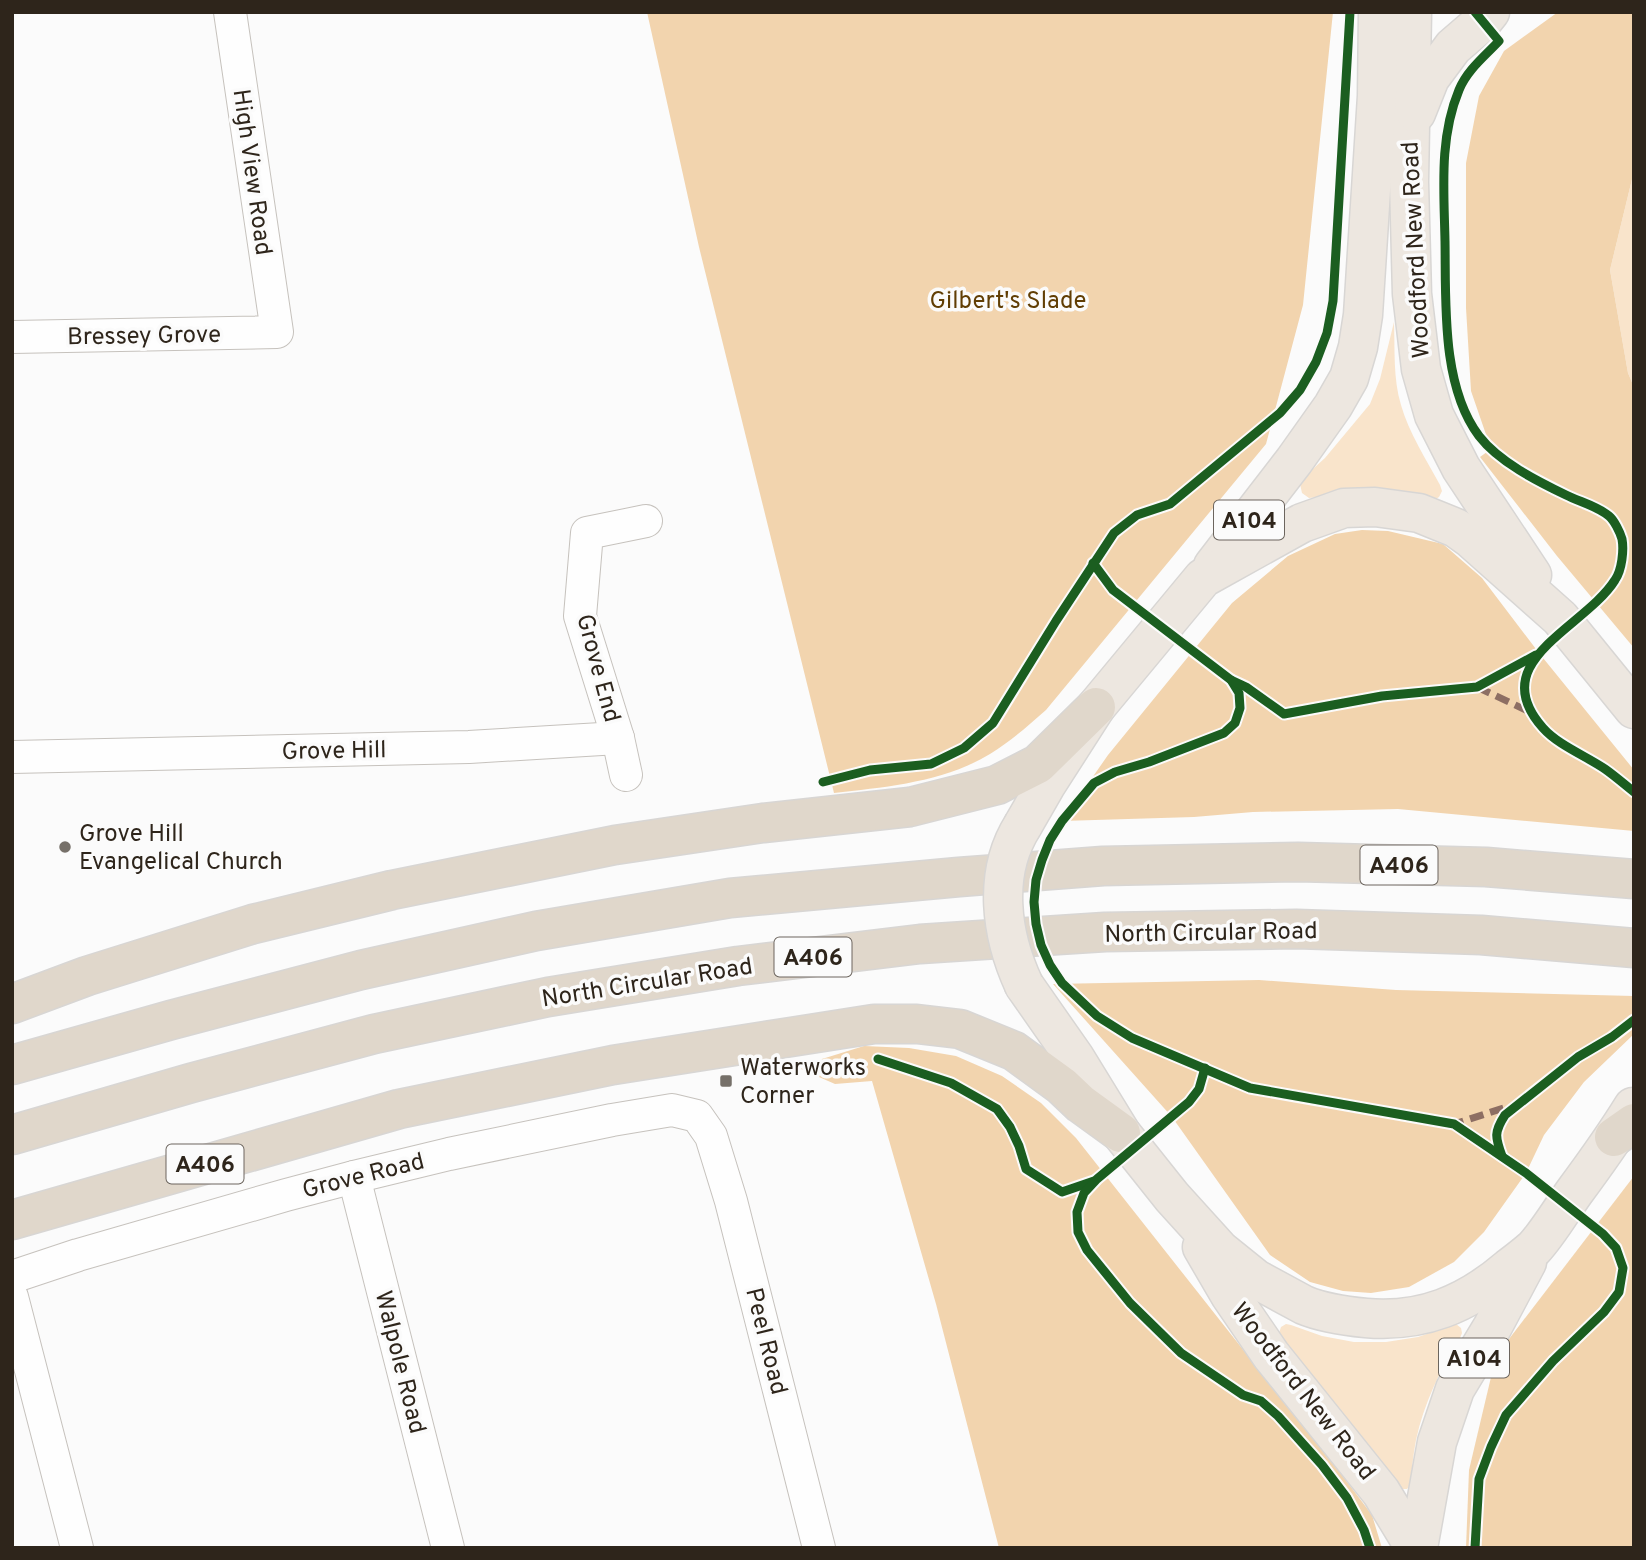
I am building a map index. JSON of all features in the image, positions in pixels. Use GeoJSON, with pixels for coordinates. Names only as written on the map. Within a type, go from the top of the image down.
{"type":"FeatureCollection","features":[{"type":"Feature","properties":{"kind":"highway"},"geometry":{"type":"LineString","coordinates":[[12,1004],[87,976],[253,923],[392,890],[615,845],[763,823],[910,807],[997,785],[1038,764],[1096,707]]}},
{"type":"Feature","properties":{"kind":"highway","name":"A406"},"geometry":{"type":"LineString","coordinates":[[12,1065],[361,970],[536,932],[730,898],[1090,867],[1298,862],[1486,867],[1634,879]]}},
{"type":"Feature","properties":{"kind":"highway","name":"North Circular Road"},"geometry":{"type":"LineString","coordinates":[[12,1135],[374,1034],[548,997],[738,966],[920,944],[1105,932],[1296,929],[1481,935],[1634,948]]}},
{"type":"Feature","properties":{"kind":"highway","name":"A406"},"geometry":{"type":"LineString","coordinates":[[12,1220],[399,1110],[613,1065],[874,1024],[917,1024],[960,1029],[1014,1051],[1121,1133]]}},
{"type":"Feature","properties":{"kind":"main road","name":"Woodford New Road"},"geometry":{"type":"LineString","coordinates":[[1378,12],[1377,96],[1363,315],[1349,378],[1333,407],[1294,461],[1203,578],[1096,707],[1070,745],[1014,838],[1004,879],[1003,901],[1008,945],[1024,985],[1075,1058],[1121,1133],[1172,1197],[1230,1295],[1271,1355],[1381,1492],[1417,1548]]}},
{"type":"Feature","properties":{"kind":"main road"},"geometry":{"type":"LineString","coordinates":[[1377,96],[1412,30],[1440,12]]}},
{"type":"Feature","properties":{"kind":"main road"},"geometry":{"type":"LineString","coordinates":[[1409,132],[1430,78],[1453,47],[1490,12]]}},
{"type":"Feature","properties":{"kind":"main road","name":"Woodford New Road"},"geometry":{"type":"LineString","coordinates":[[1412,30],[1409,132],[1412,295],[1420,369],[1434,415],[1461,468],[1560,618]]}},
{"type":"Feature","properties":{"kind":"main road"},"geometry":{"type":"LineString","coordinates":[[1203,578],[1309,520],[1344,508],[1388,508],[1419,513],[1456,528],[1470,538],[1560,618],[1634,709]]}},
{"type":"Feature","properties":{"kind":"main road"},"geometry":{"type":"LineString","coordinates":[[1172,1197],[1220,1250],[1256,1279],[1312,1308],[1379,1319],[1407,1318],[1439,1311],[1465,1300],[1495,1280],[1534,1247],[1627,1122]]}},
{"type":"Feature","properties":{"kind":"main road","name":"Woodford New Road"},"geometry":{"type":"LineString","coordinates":[[1417,1548],[1437,1442],[1455,1389],[1493,1326],[1534,1247]]}},
{"type":"Feature","properties":{"kind":"street","name":"High View Road"},"geometry":{"type":"LineString","coordinates":[[230,12],[277,332]]}},
{"type":"Feature","properties":{"kind":"street","name":"Bressey Grove"},"geometry":{"type":"LineString","coordinates":[[12,337],[277,332]]}},
{"type":"Feature","properties":{"kind":"street","name":"Grove End"},"geometry":{"type":"LineString","coordinates":[[618,738],[580,616],[587,533],[646,521]]}},
{"type":"Feature","properties":{"kind":"street","name":"Grove Hill"},"geometry":{"type":"LineString","coordinates":[[12,757],[469,747],[618,738]]}},
{"type":"Feature","properties":{"kind":"street"},"geometry":{"type":"LineString","coordinates":[[618,738],[626,775]]}},
{"type":"Feature","properties":{"kind":"street","name":"Grove Road"},"geometry":{"type":"LineString","coordinates":[[12,1277],[91,1251],[354,1177],[612,1120],[672,1110],[696,1116],[711,1136]]}},
{"type":"Feature","properties":{"kind":"street","name":"Peel Road"},"geometry":{"type":"LineString","coordinates":[[711,1136],[734,1214],[819,1548]]}},
{"type":"Feature","properties":{"kind":"street","name":"Walpole Road"},"geometry":{"type":"LineString","coordinates":[[354,1177],[448,1548]]}},
{"type":"Feature","properties":{"kind":"street"},"geometry":{"type":"LineString","coordinates":[[12,1297],[77,1548]]}},
{"type":"Feature","properties":{"kind":"shaded area"},"geometry":{"type":"Polygon","coordinates":[[[1634,171],[1634,387],[1628,373],[1610,270],[1634,171]]]}},
{"type":"Feature","properties":{"kind":"shaded area"},"geometry":{"type":"Polygon","coordinates":[[[1394,322],[1398,395],[1413,436],[1442,491],[1434,500],[1309,498],[1302,493],[1300,484],[1370,404],[1380,379],[1394,322]]]}},
{"type":"Feature","properties":{"kind":"shaded area"},"geometry":{"type":"Polygon","coordinates":[[[1286,1324],[1322,1336],[1354,1342],[1386,1342],[1418,1337],[1456,1324],[1461,1328],[1460,1338],[1439,1375],[1423,1413],[1410,1485],[1407,1489],[1401,1489],[1285,1345],[1279,1333],[1281,1327],[1286,1324]]]}},
{"type":"Feature","properties":{"kind":"green space","name":"Gilbert's Slade"},"geometry":{"type":"Polygon","coordinates":[[[647,12],[1333,12],[1303,305],[1266,444],[1046,710],[990,754],[954,771],[915,782],[834,793],[699,247],[647,12]]]}},
{"type":"Feature","properties":{"kind":"green space"},"geometry":{"type":"Polygon","coordinates":[[[1558,12],[1634,12],[1634,171],[1610,270],[1628,373],[1634,387],[1634,648],[1557,556],[1480,457],[1491,449],[1471,391],[1466,308],[1466,163],[1479,96],[1504,51],[1558,12]]]}},
{"type":"Feature","properties":{"kind":"green space"},"geometry":{"type":"Polygon","coordinates":[[[1362,530],[1388,531],[1443,544],[1482,578],[1634,770],[1634,831],[1398,809],[1253,812],[1194,817],[1062,821],[1108,755],[1232,603],[1288,556],[1335,534],[1362,530]]]}},
{"type":"Feature","properties":{"kind":"green space"},"geometry":{"type":"Polygon","coordinates":[[[1259,980],[1396,990],[1634,996],[1634,1034],[1584,1082],[1544,1135],[1526,1173],[1484,1232],[1454,1262],[1409,1287],[1371,1293],[1343,1291],[1310,1282],[1270,1255],[1172,1117],[1053,984],[1259,980]]]}},
{"type":"Feature","properties":{"kind":"green space"},"geometry":{"type":"Polygon","coordinates":[[[864,1046],[909,1048],[956,1056],[1002,1076],[1041,1103],[1076,1138],[1342,1475],[1372,1515],[1382,1548],[999,1548],[936,1304],[872,1081],[835,1084],[796,1067],[864,1046]]]}},
{"type":"Feature","properties":{"kind":"green space"},"geometry":{"type":"Polygon","coordinates":[[[1634,1176],[1634,1548],[1466,1548],[1469,1470],[1496,1356],[1634,1176]]]}},
{"type":"Feature","properties":{"kind":"marked path"},"geometry":{"type":"LineString","coordinates":[[1477,687],[1530,712]]}},
{"type":"Feature","properties":{"kind":"marked path"},"geometry":{"type":"LineString","coordinates":[[1450,1123],[1510,1106]]}},
{"type":"Feature","properties":{"kind":"cycle path"},"geometry":{"type":"LineString","coordinates":[[823,782],[870,770],[931,764],[964,748],[993,723],[1114,533],[1137,515],[1170,504],[1280,413],[1300,390],[1316,362],[1327,333],[1333,301],[1350,12]]}},
{"type":"Feature","properties":{"kind":"cycle path"},"geometry":{"type":"LineString","coordinates":[[1475,12],[1499,41],[1462,83],[1448,127],[1444,183],[1445,290],[1452,368],[1467,416],[1487,445],[1531,477],[1609,516],[1620,533],[1623,554],[1615,580],[1601,597],[1545,647],[1532,664],[1525,683],[1528,704],[1543,728],[1564,745],[1605,769],[1634,792]]}},
{"type":"Feature","properties":{"kind":"cycle path"},"geometry":{"type":"LineString","coordinates":[[1093,563],[1113,590],[1231,680],[1239,693],[1240,708],[1235,723],[1224,733],[1115,772],[1094,783],[1062,821],[1042,860],[1036,880],[1034,902],[1041,945],[1062,983],[1097,1016],[1132,1038],[1250,1088],[1454,1124],[1526,1173],[1603,1234],[1616,1248],[1623,1268],[1619,1292],[1604,1312],[1553,1361],[1506,1415],[1479,1479],[1475,1548]]}},
{"type":"Feature","properties":{"kind":"cycle path"},"geometry":{"type":"LineString","coordinates":[[1231,680],[1246,687],[1284,714],[1382,696],[1477,687],[1536,655]]}},
{"type":"Feature","properties":{"kind":"cycle path"},"geometry":{"type":"LineString","coordinates":[[1502,1156],[1497,1135],[1505,1115],[1578,1057],[1634,1020]]}},
{"type":"Feature","properties":{"kind":"cycle path"},"geometry":{"type":"LineString","coordinates":[[878,1059],[951,1083],[997,1109],[1010,1127],[1026,1169],[1062,1192],[1094,1181]]}},
{"type":"Feature","properties":{"kind":"cycle path"},"geometry":{"type":"LineString","coordinates":[[1205,1068],[1199,1089],[1189,1102],[1084,1193],[1077,1212],[1078,1232],[1087,1250],[1130,1303],[1181,1353],[1243,1395],[1261,1401],[1278,1416],[1322,1465],[1347,1498],[1370,1548]]}},
{"type":"Feature","properties":{"kind":"place","name":"Grove Hill Evangelical Church"},"geometry":{"type":"Point","coordinates":[65,847]}},
{"type":"Feature","properties":{"kind":"place","name":"Waterworks Corner"},"geometry":{"type":"Point","coordinates":[726,1081]}}]}
